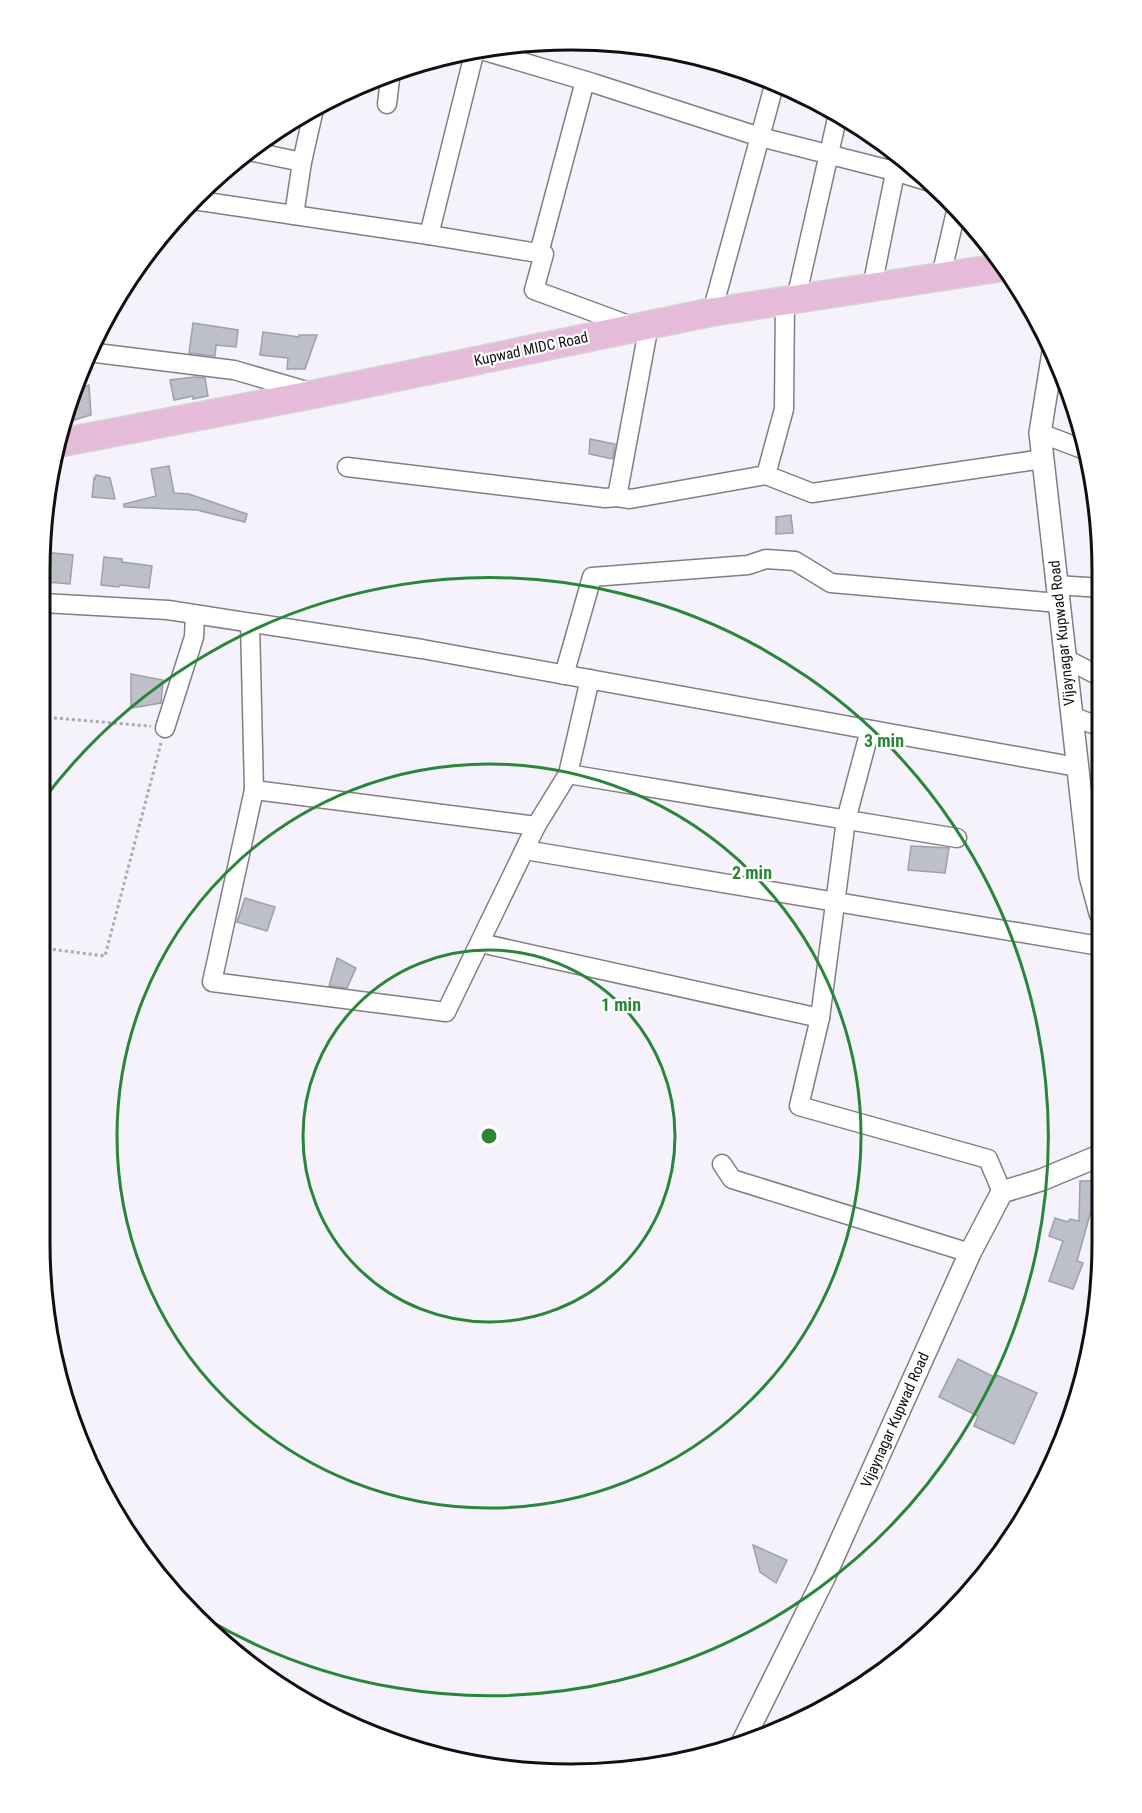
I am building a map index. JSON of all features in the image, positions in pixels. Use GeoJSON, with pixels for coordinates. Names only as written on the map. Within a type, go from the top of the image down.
{"type":"FeatureCollection","features":[{"type":"Feature","properties":{"kind":"main road","name":"Kupwad MIDC Road"},"geometry":{"type":"LineString","coordinates":[[66,442],[315,394],[712,312],[996,268]]}},
{"type":"Feature","properties":{"kind":"street"},"geometry":{"type":"LineString","coordinates":[[497,55],[760,137],[912,176]]}},
{"type":"Feature","properties":{"kind":"street"},"geometry":{"type":"LineString","coordinates":[[429,235],[474,59]]}},
{"type":"Feature","properties":{"kind":"street"},"geometry":{"type":"LineString","coordinates":[[539,253],[585,81]]}},
{"type":"Feature","properties":{"kind":"street"},"geometry":{"type":"LineString","coordinates":[[387,104],[390,82]]}},
{"type":"Feature","properties":{"kind":"street"},"geometry":{"type":"LineString","coordinates":[[712,312],[773,90]]}},
{"type":"Feature","properties":{"kind":"street"},"geometry":{"type":"LineString","coordinates":[[294,215],[302,162],[312,118]]}},
{"type":"Feature","properties":{"kind":"street"},"geometry":{"type":"LineString","coordinates":[[766,475],[784,409],[790,300],[836,122]]}},
{"type":"Feature","properties":{"kind":"street"},"geometry":{"type":"LineString","coordinates":[[259,153],[302,162]]}},
{"type":"Feature","properties":{"kind":"street"},"geometry":{"type":"LineString","coordinates":[[872,287],[896,164]]}},
{"type":"Feature","properties":{"kind":"street"},"geometry":{"type":"LineString","coordinates":[[203,201],[544,254],[534,290],[642,326],[617,497]]}},
{"type":"Feature","properties":{"kind":"street"},"geometry":{"type":"LineString","coordinates":[[941,276],[955,218]]}},
{"type":"Feature","properties":{"kind":"street"},"geometry":{"type":"LineString","coordinates":[[97,353],[234,370],[315,394]]}},
{"type":"Feature","properties":{"kind":"street","name":"Vijaynagar Kupwad Road"},"geometry":{"type":"LineString","coordinates":[[1052,369],[1040,433],[1077,767],[1093,843],[1090,876],[1093,887]]}},
{"type":"Feature","properties":{"kind":"street"},"geometry":{"type":"LineString","coordinates":[[1040,433],[1077,447]]}},
{"type":"Feature","properties":{"kind":"street"},"geometry":{"type":"LineString","coordinates":[[347,467],[605,498],[630,499],[766,475],[812,493],[1043,459]]}},
{"type":"Feature","properties":{"kind":"street"},"geometry":{"type":"LineString","coordinates":[[564,675],[592,577],[748,565],[766,559],[795,561],[831,584],[1057,594],[1093,589]]}},
{"type":"Feature","properties":{"kind":"street"},"geometry":{"type":"LineString","coordinates":[[49,603],[168,610],[422,649],[1077,767]]}},
{"type":"Feature","properties":{"kind":"street"},"geometry":{"type":"LineString","coordinates":[[165,728],[194,637],[195,615]]}},
{"type":"Feature","properties":{"kind":"street"},"geometry":{"type":"LineString","coordinates":[[250,623],[254,790],[212,982],[446,1012],[536,826],[568,774],[590,679]]}},
{"type":"Feature","properties":{"kind":"street"},"geometry":{"type":"LineString","coordinates":[[1064,658],[1093,673]]}},
{"type":"Feature","properties":{"kind":"street"},"geometry":{"type":"LineString","coordinates":[[1071,716],[1093,724]]}},
{"type":"Feature","properties":{"kind":"street"},"geometry":{"type":"LineString","coordinates":[[870,730],[846,820],[820,1018],[799,1106],[988,1159],[1002,1192],[1041,1180],[1093,1158]]}},
{"type":"Feature","properties":{"kind":"street"},"geometry":{"type":"LineString","coordinates":[[568,774],[957,838]]}},
{"type":"Feature","properties":{"kind":"street"},"geometry":{"type":"LineString","coordinates":[[254,790],[536,826]]}},
{"type":"Feature","properties":{"kind":"street"},"geometry":{"type":"LineString","coordinates":[[525,850],[1093,945]]}},
{"type":"Feature","properties":{"kind":"street"},"geometry":{"type":"LineString","coordinates":[[480,943],[820,1018]]}},
{"type":"Feature","properties":{"kind":"street"},"geometry":{"type":"LineString","coordinates":[[722,1164],[732,1179],[970,1253]]}},
{"type":"Feature","properties":{"kind":"street","name":"Vijaynagar Kupwad Road"},"geometry":{"type":"LineString","coordinates":[[746,1733],[824,1578],[970,1253],[1002,1192]]}},
{"type":"Feature","properties":{"kind":"path"},"geometry":{"type":"LineString","coordinates":[[49,718],[165,728],[105,956],[49,949]]}},
{"type":"Feature","properties":{"kind":"building"},"geometry":{"type":"Polygon","coordinates":[[[193,323],[238,330],[236,347],[216,345],[215,356],[189,353],[193,323]]]}},
{"type":"Feature","properties":{"kind":"building"},"geometry":{"type":"Polygon","coordinates":[[[263,332],[299,337],[299,335],[317,335],[305,369],[287,369],[288,358],[260,355],[263,332]]]}},
{"type":"Feature","properties":{"kind":"building"},"geometry":{"type":"Polygon","coordinates":[[[205,378],[208,396],[174,400],[170,380],[205,378]]]}},
{"type":"Feature","properties":{"kind":"building"},"geometry":{"type":"Polygon","coordinates":[[[89,385],[91,415],[72,421],[77,403],[83,387],[89,385]]]}},
{"type":"Feature","properties":{"kind":"building"},"geometry":{"type":"Polygon","coordinates":[[[590,439],[615,444],[613,459],[589,454],[590,439]]]}},
{"type":"Feature","properties":{"kind":"building"},"geometry":{"type":"Polygon","coordinates":[[[169,466],[174,493],[189,494],[247,514],[245,522],[197,510],[124,507],[124,504],[156,496],[151,469],[169,466]]]}},
{"type":"Feature","properties":{"kind":"building"},"geometry":{"type":"Polygon","coordinates":[[[96,475],[110,478],[115,499],[92,497],[96,475]]]}},
{"type":"Feature","properties":{"kind":"building"},"geometry":{"type":"Polygon","coordinates":[[[791,515],[793,533],[776,534],[776,517],[791,515]]]}},
{"type":"Feature","properties":{"kind":"building"},"geometry":{"type":"Polygon","coordinates":[[[50,553],[73,555],[70,584],[49,582],[50,553]]]}},
{"type":"Feature","properties":{"kind":"building"},"geometry":{"type":"Polygon","coordinates":[[[104,557],[152,566],[149,588],[101,585],[104,557]]]}},
{"type":"Feature","properties":{"kind":"building"},"geometry":{"type":"Polygon","coordinates":[[[131,674],[163,680],[161,703],[131,708],[131,674]]]}},
{"type":"Feature","properties":{"kind":"building"},"geometry":{"type":"Polygon","coordinates":[[[911,846],[949,848],[945,873],[908,870],[911,846]]]}},
{"type":"Feature","properties":{"kind":"building"},"geometry":{"type":"Polygon","coordinates":[[[245,898],[275,907],[267,931],[237,922],[245,898]]]}},
{"type":"Feature","properties":{"kind":"building"},"geometry":{"type":"Polygon","coordinates":[[[337,958],[356,968],[347,988],[329,986],[337,958]]]}},
{"type":"Feature","properties":{"kind":"building"},"geometry":{"type":"Polygon","coordinates":[[[1080,1181],[1092,1181],[1091,1211],[1077,1261],[1083,1263],[1073,1289],[1049,1281],[1063,1241],[1049,1236],[1055,1218],[1068,1222],[1070,1219],[1079,1221],[1080,1181]]]}},
{"type":"Feature","properties":{"kind":"building"},"geometry":{"type":"Polygon","coordinates":[[[958,1359],[996,1378],[997,1375],[1037,1393],[1014,1444],[974,1426],[978,1416],[939,1397],[958,1359]]]}},
{"type":"Feature","properties":{"kind":"building"},"geometry":{"type":"Polygon","coordinates":[[[753,1545],[787,1560],[776,1583],[760,1572],[753,1545]]]}}]}
